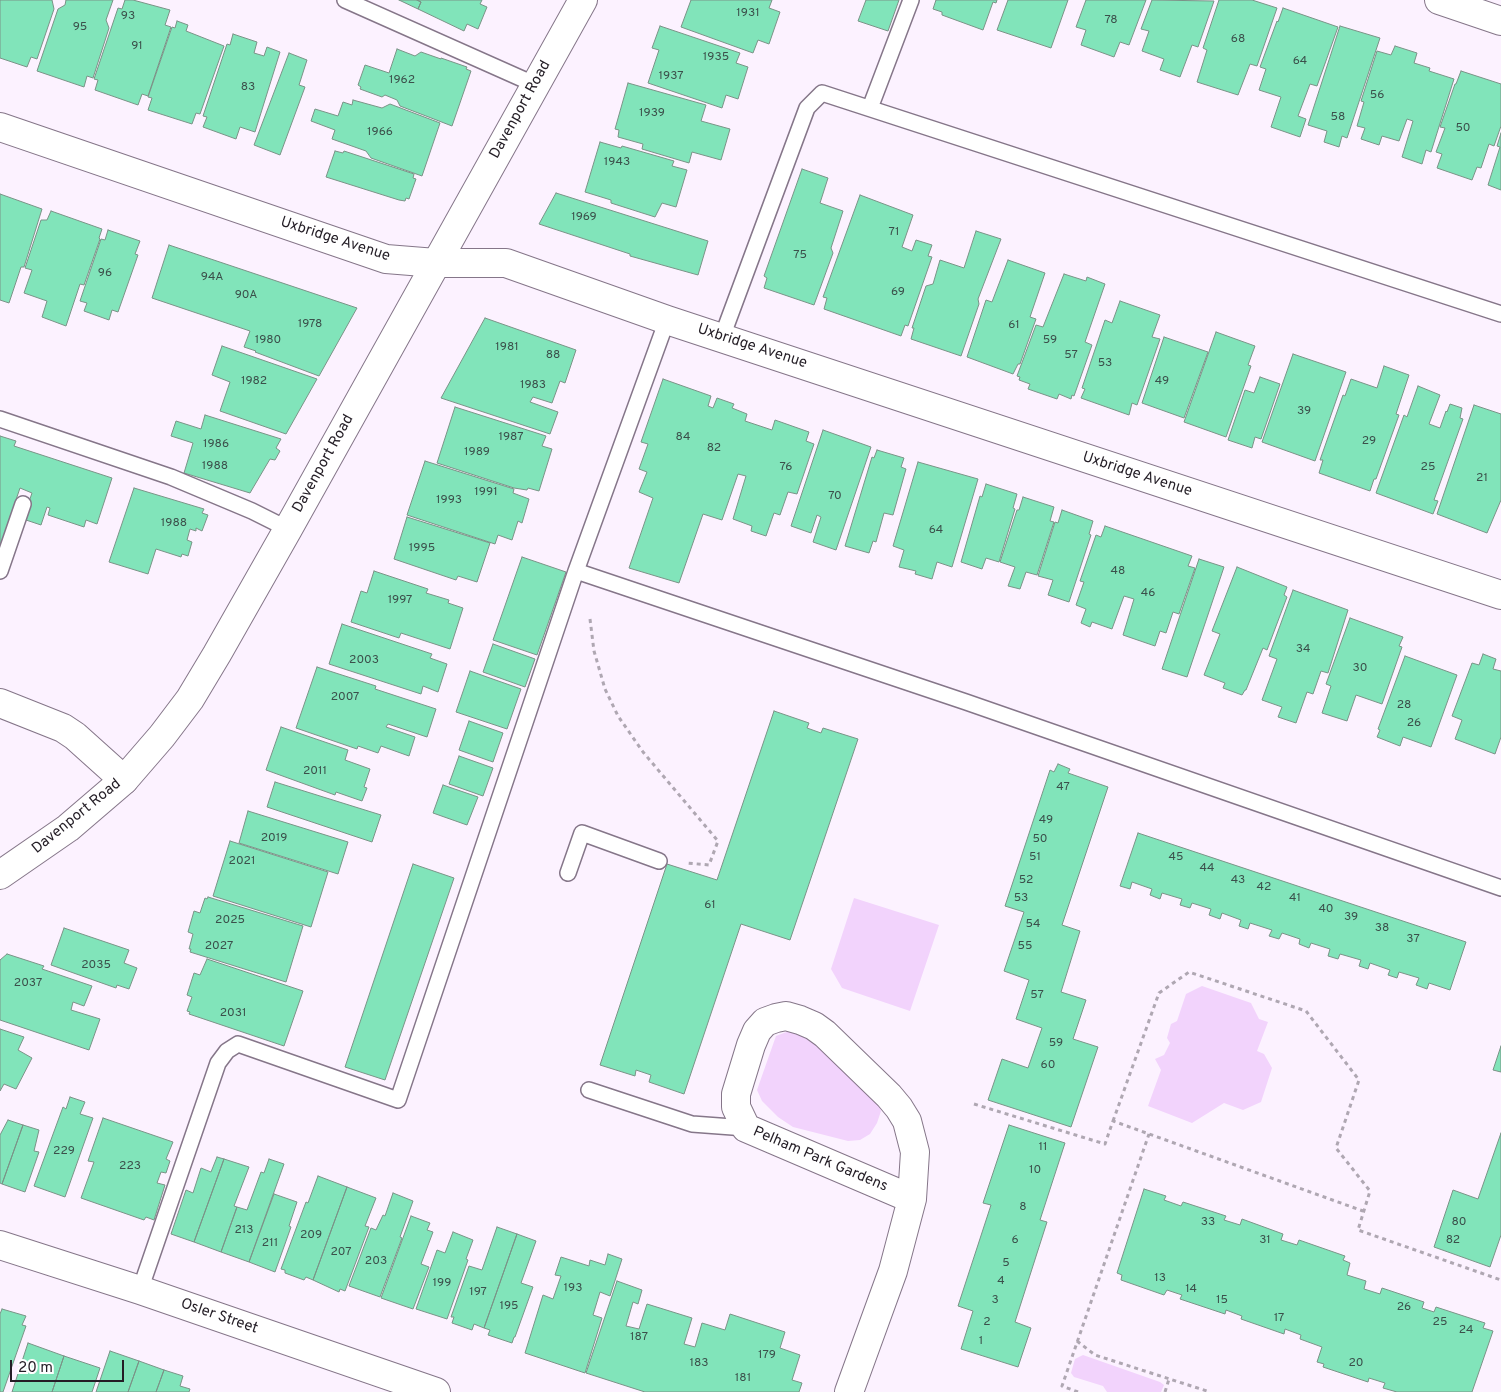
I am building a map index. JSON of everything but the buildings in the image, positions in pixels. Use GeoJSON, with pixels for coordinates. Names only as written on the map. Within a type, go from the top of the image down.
{"type":"FeatureCollection","features":[{"type":"Feature","properties":{"kind":"street","name":"Davenport Road"},"geometry":{"type":"LineString","coordinates":[[0,874],[68,828],[124,780],[162,736],[190,699],[288,529],[583,0]]}},
{"type":"Feature","properties":{"kind":"street"},"geometry":{"type":"LineString","coordinates":[[1439,0],[1501,21]]}},
{"type":"Feature","properties":{"kind":"street","name":"Uxbridge Avenue"},"geometry":{"type":"LineString","coordinates":[[0,127],[386,259],[436,263],[506,263],[667,320],[1501,595]]}},
{"type":"Feature","properties":{"kind":"street"},"geometry":{"type":"LineString","coordinates":[[0,704],[62,728],[75,736],[124,780]]}},
{"type":"Feature","properties":{"kind":"street","name":"Pelham Park Gardens"},"geometry":{"type":"LineString","coordinates":[[849,1392],[893,1271],[912,1199],[915,1152],[907,1122],[899,1108],[825,1034],[800,1020],[786,1016],[765,1022],[757,1031],[751,1045],[736,1094],[736,1106],[746,1128],[912,1199]]}},
{"type":"Feature","properties":{"kind":"street","name":"Osler Street"},"geometry":{"type":"LineString","coordinates":[[0,1245],[140,1290],[436,1392]]}},
{"type":"Feature","properties":{"kind":"lane"},"geometry":{"type":"LineString","coordinates":[[345,0],[536,85]]}},
{"type":"Feature","properties":{"kind":"lane"},"geometry":{"type":"LineString","coordinates":[[870,108],[911,0]]}},
{"type":"Feature","properties":{"kind":"lane"},"geometry":{"type":"LineString","coordinates":[[722,337],[807,108],[822,93],[1501,314]]}},
{"type":"Feature","properties":{"kind":"lane"},"geometry":{"type":"LineString","coordinates":[[140,1290],[218,1063],[226,1051],[238,1044],[398,1100],[576,571],[667,320]]}},
{"type":"Feature","properties":{"kind":"lane"},"geometry":{"type":"LineString","coordinates":[[0,419],[45,440],[171,477],[252,511],[288,529]]}},
{"type":"Feature","properties":{"kind":"lane"},"geometry":{"type":"LineString","coordinates":[[0,571],[23,504]]}},
{"type":"Feature","properties":{"kind":"lane"},"geometry":{"type":"LineString","coordinates":[[576,571],[966,702],[1501,888]]}},
{"type":"Feature","properties":{"kind":"lane"},"geometry":{"type":"LineString","coordinates":[[568,872],[582,834],[659,861]]}},
{"type":"Feature","properties":{"kind":"lane"},"geometry":{"type":"LineString","coordinates":[[588,1090],[692,1124],[746,1128]]}},
{"type":"Feature","properties":{"kind":"path"},"geometry":{"type":"LineString","coordinates":[[576,571],[591,623],[594,651],[605,689],[618,716],[643,752],[718,841],[709,865],[659,861]]}},
{"type":"Feature","properties":{"kind":"path"},"geometry":{"type":"LineString","coordinates":[[974,1104],[1105,1144],[1160,992],[1189,972],[1306,1011],[1359,1080],[1336,1148],[1370,1191],[1358,1230],[1501,1280]]}},
{"type":"Feature","properties":{"kind":"path"},"geometry":{"type":"LineString","coordinates":[[1113,1121],[1363,1210]]}},
{"type":"Feature","properties":{"kind":"path"},"geometry":{"type":"LineString","coordinates":[[1078,1392],[1062,1386],[1149,1134]]}},
{"type":"Feature","properties":{"kind":"path"},"geometry":{"type":"LineString","coordinates":[[1077,1341],[1095,1355],[1210,1392]]}},
{"type":"Feature","properties":{"kind":"path"},"geometry":{"type":"LineString","coordinates":[[1165,1392],[1169,1379]]}},
{"type":"Feature","properties":{"kind":"shaded area"},"geometry":{"type":"Polygon","coordinates":[[[854,898],[939,925],[910,1011],[842,988],[831,969],[854,898]]]}},
{"type":"Feature","properties":{"kind":"shaded area"},"geometry":{"type":"Polygon","coordinates":[[[1202,986],[1251,1003],[1259,1019],[1268,1022],[1257,1051],[1264,1054],[1272,1068],[1261,1102],[1243,1110],[1224,1103],[1192,1123],[1148,1106],[1161,1070],[1155,1059],[1164,1055],[1170,1043],[1167,1038],[1171,1024],[1177,1021],[1186,994],[1202,986]]]}},
{"type":"Feature","properties":{"kind":"shaded area"},"geometry":{"type":"Polygon","coordinates":[[[789,1031],[819,1045],[878,1104],[881,1111],[877,1123],[870,1134],[860,1140],[848,1141],[793,1127],[778,1117],[762,1101],[757,1090],[776,1036],[789,1031]]]}},
{"type":"Feature","properties":{"kind":"shaded area"},"geometry":{"type":"Polygon","coordinates":[[[1083,1355],[1164,1385],[1161,1392],[1107,1392],[1103,1386],[1074,1377],[1071,1373],[1075,1359],[1083,1355]]]}}]}
